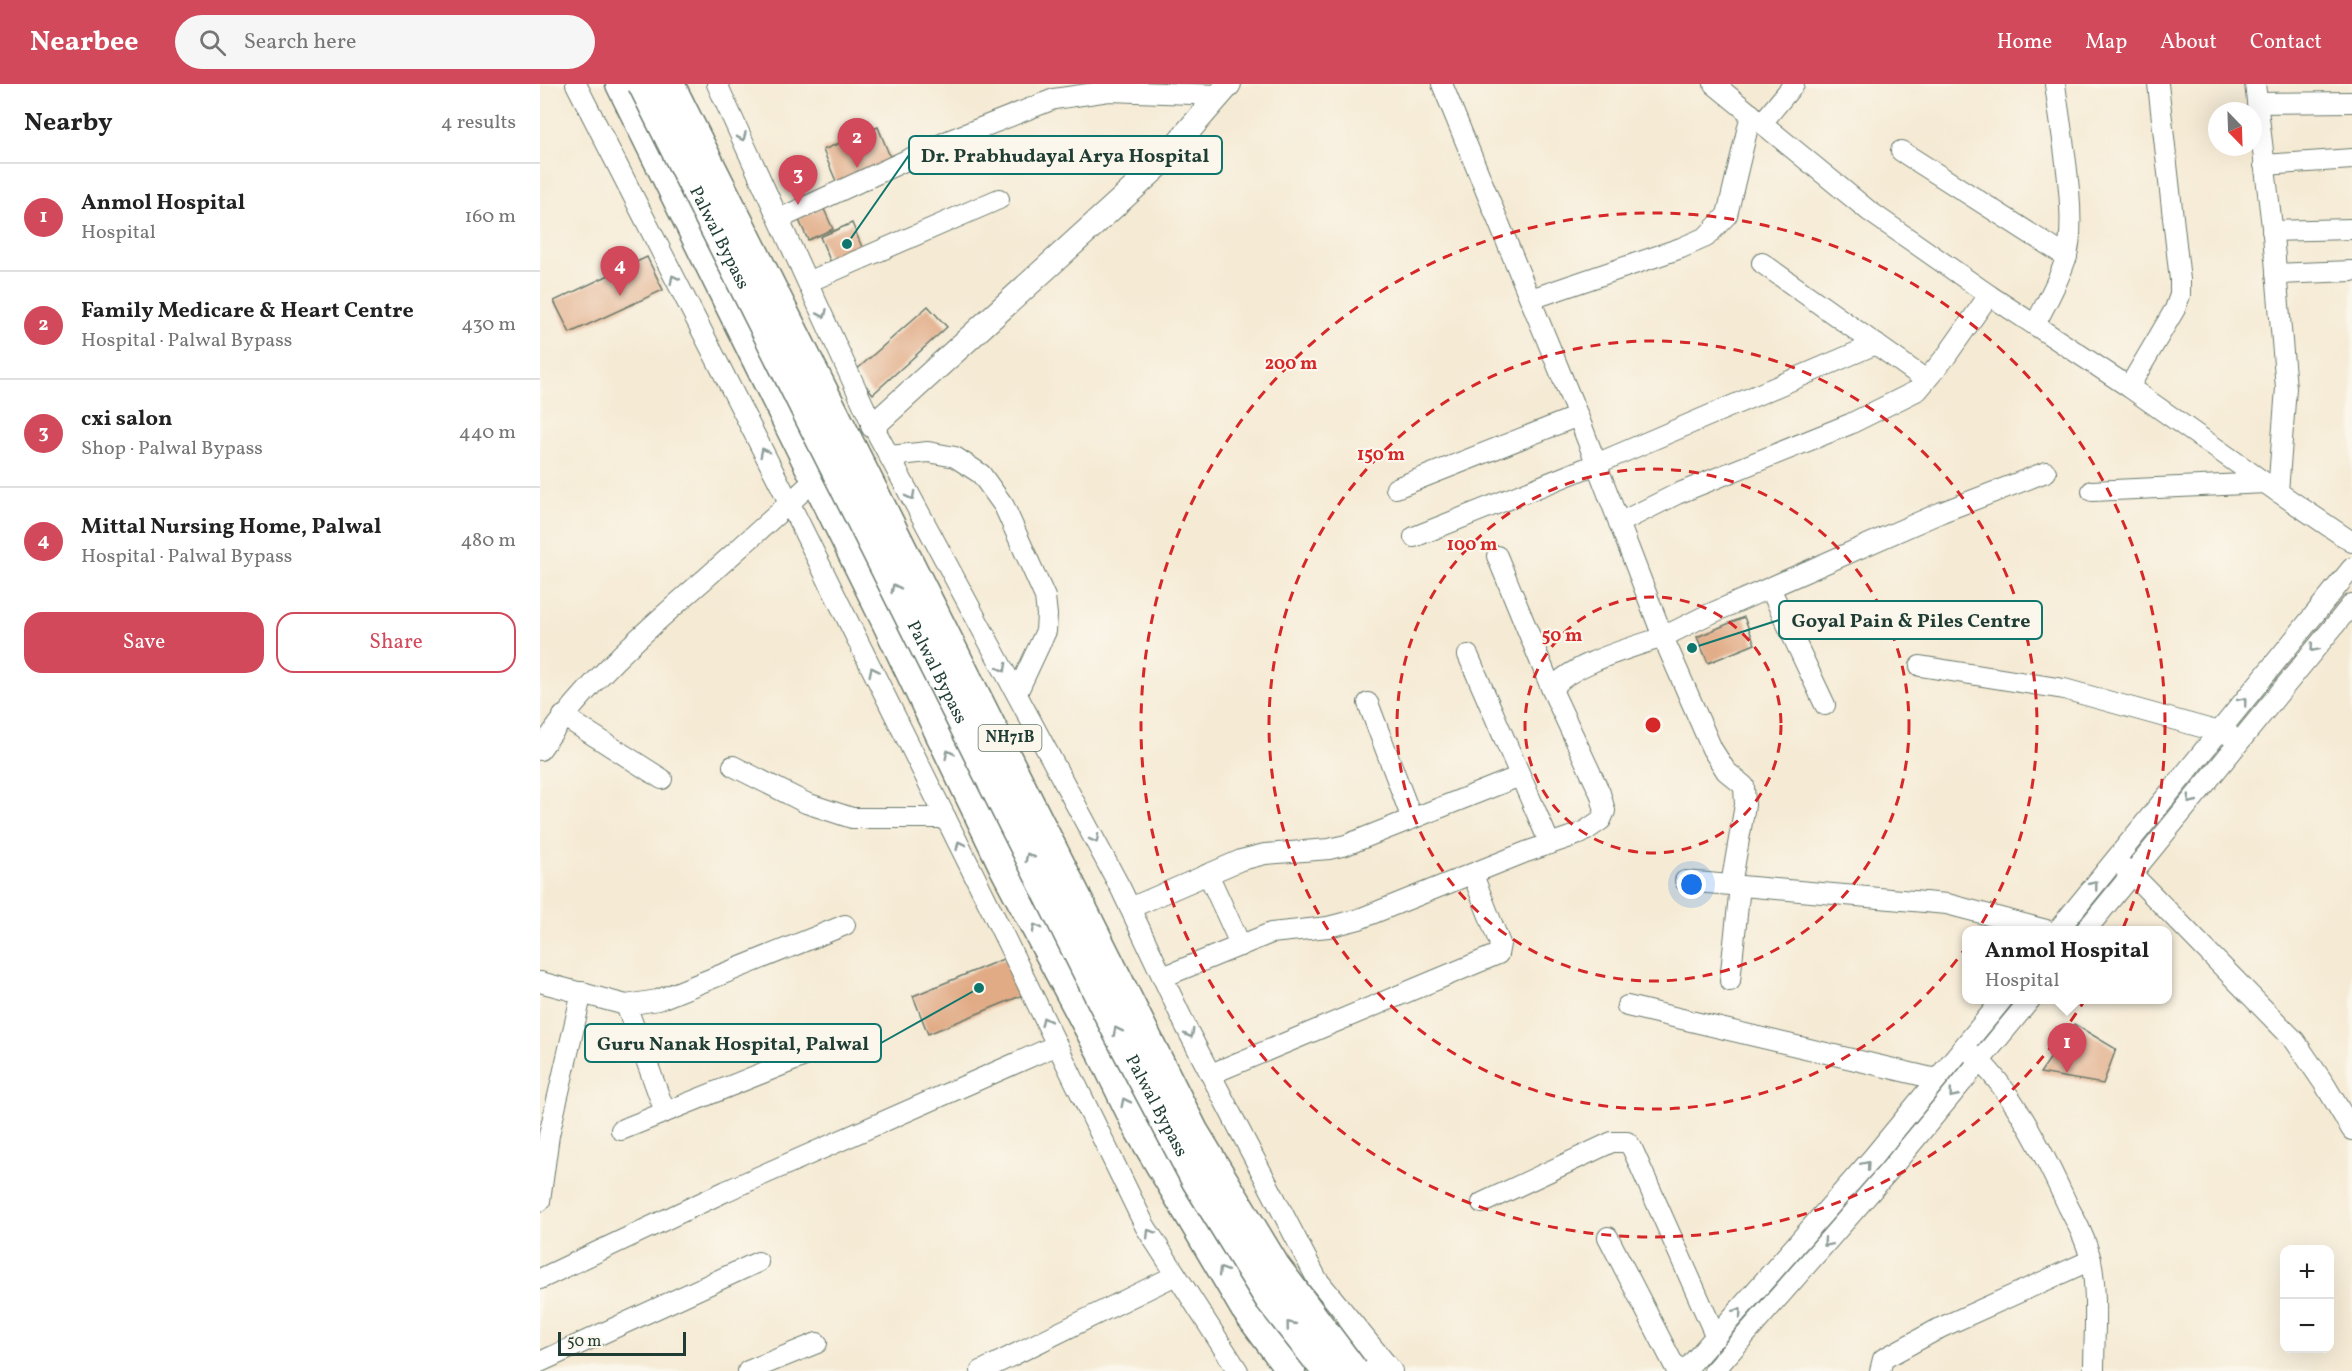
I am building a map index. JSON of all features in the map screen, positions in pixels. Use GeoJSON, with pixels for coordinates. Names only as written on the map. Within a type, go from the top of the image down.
{"type":"FeatureCollection","features":[{"type":"Feature","properties":{"kind":"highway"},"geometry":{"type":"LineString","coordinates":[[620,84],[816,480],[1004,868],[1102,1054],[1139,1130],[1245,1309],[1291,1371]]}},
{"type":"Feature","properties":{"kind":"highway","name":"Palwal Bypass"},"geometry":{"type":"LineString","coordinates":[[642,84],[1135,1065],[1196,1181],[1269,1299],[1326,1371]]}},
{"type":"Feature","properties":{"kind":"highway","name":"Palwal Bypass"},"geometry":{"type":"LineString","coordinates":[[670,84],[862,437],[1194,1131],[1275,1265],[1354,1371]]}},
{"type":"Feature","properties":{"kind":"highway","name":"NH71B"},"geometry":{"type":"LineString","coordinates":[[686,84],[1203,1118],[1302,1284],[1371,1371]]}},
{"type":"Feature","properties":{"kind":"main road"},"geometry":{"type":"LineString","coordinates":[[862,437],[1157,167],[1224,89]]}},
{"type":"Feature","properties":{"kind":"street"},"geometry":{"type":"LineString","coordinates":[[576,84],[790,504],[1145,1226],[1238,1371]]}},
{"type":"Feature","properties":{"kind":"street"},"geometry":{"type":"LineString","coordinates":[[717,84],[808,282],[862,437],[890,456],[1130,908],[1211,1074],[1317,1279],[1392,1371]]}},
{"type":"Feature","properties":{"kind":"street"},"geometry":{"type":"LineString","coordinates":[[1442,84],[1578,416],[1663,637],[1712,749],[1726,771],[1744,786],[1745,805],[1736,885],[1730,981]]}},
{"type":"Feature","properties":{"kind":"street"},"geometry":{"type":"LineString","coordinates":[[1714,84],[1869,211],[2352,542]]}},
{"type":"Feature","properties":{"kind":"street"},"geometry":{"type":"LineString","coordinates":[[1531,299],[1681,248],[1706,237],[1727,215],[1757,119],[1794,84]]}},
{"type":"Feature","properties":{"kind":"street"},"geometry":{"type":"LineString","coordinates":[[2035,325],[2067,257],[2070,231],[2068,189],[2055,84]]}},
{"type":"Feature","properties":{"kind":"street"},"geometry":{"type":"LineString","coordinates":[[2129,387],[2175,309],[2180,295],[2175,227],[2158,84]]}},
{"type":"Feature","properties":{"kind":"street"},"geometry":{"type":"LineString","coordinates":[[779,219],[950,140],[1054,99],[1109,92],[1224,89]]}},
{"type":"Feature","properties":{"kind":"street"},"geometry":{"type":"LineString","coordinates":[[2272,488],[2286,388],[2272,231],[2256,94],[2352,102]]}},
{"type":"Feature","properties":{"kind":"street"},"geometry":{"type":"LineString","coordinates":[[1901,151],[2067,257]]}},
{"type":"Feature","properties":{"kind":"street"},"geometry":{"type":"LineString","coordinates":[[2264,165],[2352,159]]}},
{"type":"Feature","properties":{"kind":"street"},"geometry":{"type":"LineString","coordinates":[[808,282],[999,199]]}},
{"type":"Feature","properties":{"kind":"street"},"geometry":{"type":"LineString","coordinates":[[2272,231],[2352,229]]}},
{"type":"Feature","properties":{"kind":"street"},"geometry":{"type":"LineString","coordinates":[[1762,264],[1926,380]]}},
{"type":"Feature","properties":{"kind":"street"},"geometry":{"type":"LineString","coordinates":[[2276,274],[2352,271]]}},
{"type":"Feature","properties":{"kind":"street"},"geometry":{"type":"LineString","coordinates":[[1618,524],[1677,494],[1850,424],[1918,390],[1947,355],[1989,295]]}},
{"type":"Feature","properties":{"kind":"street"},"geometry":{"type":"LineString","coordinates":[[1414,537],[1596,464],[1875,344]]}},
{"type":"Feature","properties":{"kind":"street"},"geometry":{"type":"LineString","coordinates":[[1396,488],[1578,416]]}},
{"type":"Feature","properties":{"kind":"street"},"geometry":{"type":"LineString","coordinates":[[540,750],[563,716],[630,645],[790,504],[862,437]]}},
{"type":"Feature","properties":{"kind":"street"},"geometry":{"type":"LineString","coordinates":[[890,456],[928,452],[955,457],[981,474],[1004,506],[1045,597],[1047,615],[1046,631],[1017,693]]}},
{"type":"Feature","properties":{"kind":"street"},"geometry":{"type":"LineString","coordinates":[[1552,690],[1559,679],[1575,671],[1663,637],[1942,512],[2046,472]]}},
{"type":"Feature","properties":{"kind":"street"},"geometry":{"type":"LineString","coordinates":[[2092,491],[2272,488]]}},
{"type":"Feature","properties":{"kind":"street"},"geometry":{"type":"LineString","coordinates":[[1163,977],[1272,933],[1328,927],[1359,919],[1582,833],[1601,820],[1605,811],[1585,757],[1552,690],[1497,556]]}},
{"type":"Feature","properties":{"kind":"street"},"geometry":{"type":"LineString","coordinates":[[2061,926],[2352,568]]}},
{"type":"Feature","properties":{"kind":"street"},"geometry":{"type":"LineString","coordinates":[[1770,588],[1825,705]]}},
{"type":"Feature","properties":{"kind":"street"},"geometry":{"type":"LineString","coordinates":[[2089,926],[2352,604]]}},
{"type":"Feature","properties":{"kind":"street"},"geometry":{"type":"LineString","coordinates":[[1468,655],[1550,844]]}},
{"type":"Feature","properties":{"kind":"street"},"geometry":{"type":"LineString","coordinates":[[1920,666],[2064,689],[2219,730],[2240,739]]}},
{"type":"Feature","properties":{"kind":"street"},"geometry":{"type":"LineString","coordinates":[[1368,703],[1412,819]]}},
{"type":"Feature","properties":{"kind":"street"},"geometry":{"type":"LineString","coordinates":[[563,716],[662,779]]}},
{"type":"Feature","properties":{"kind":"street"},"geometry":{"type":"LineString","coordinates":[[733,766],[806,803],[852,818],[946,818]]}},
{"type":"Feature","properties":{"kind":"street"},"geometry":{"type":"LineString","coordinates":[[1130,908],[1241,860],[1265,854],[1329,849],[1346,845],[1520,776]]}},
{"type":"Feature","properties":{"kind":"street"},"geometry":{"type":"LineString","coordinates":[[2114,861],[2132,874],[2295,1041],[2352,1130]]}},
{"type":"Feature","properties":{"kind":"street"},"geometry":{"type":"LineString","coordinates":[[1208,874],[1241,946]]}},
{"type":"Feature","properties":{"kind":"street"},"geometry":{"type":"LineString","coordinates":[[1211,1074],[1498,954],[1500,944],[1473,875]]}},
{"type":"Feature","properties":{"kind":"street"},"geometry":{"type":"LineString","coordinates":[[1685,881],[1947,904],[2031,926]]}},
{"type":"Feature","properties":{"kind":"street"},"geometry":{"type":"LineString","coordinates":[[540,982],[626,1005],[658,1000],[845,925]]}},
{"type":"Feature","properties":{"kind":"street"},"geometry":{"type":"LineString","coordinates":[[540,1201],[549,1135],[582,992]]}},
{"type":"Feature","properties":{"kind":"street"},"geometry":{"type":"LineString","coordinates":[[1685,1371],[1873,1157],[1998,1004]]}},
{"type":"Feature","properties":{"kind":"street"},"geometry":{"type":"LineString","coordinates":[[1714,1371],[1882,1180],[2026,1004]]}},
{"type":"Feature","properties":{"kind":"street"},"geometry":{"type":"LineString","coordinates":[[626,1005],[665,1112]]}},
{"type":"Feature","properties":{"kind":"street"},"geometry":{"type":"LineString","coordinates":[[1627,1006],[1936,1079]]}},
{"type":"Feature","properties":{"kind":"street"},"geometry":{"type":"LineString","coordinates":[[621,1130],[832,1045]]}},
{"type":"Feature","properties":{"kind":"street"},"geometry":{"type":"LineString","coordinates":[[540,1279],[726,1191],[1057,1045]]}},
{"type":"Feature","properties":{"kind":"street"},"geometry":{"type":"LineString","coordinates":[[1963,1047],[1980,1060],[2035,1139],[2084,1238],[2091,1260],[2094,1298],[2094,1371]]}},
{"type":"Feature","properties":{"kind":"street"},"geometry":{"type":"LineString","coordinates":[[1482,1203],[1612,1142],[1622,1140],[1627,1142],[1632,1148],[1716,1337]]}},
{"type":"Feature","properties":{"kind":"street"},"geometry":{"type":"LineString","coordinates":[[1608,1237],[1677,1371]]}},
{"type":"Feature","properties":{"kind":"street"},"geometry":{"type":"LineString","coordinates":[[1880,1371],[1883,1359],[1940,1328],[2091,1260]]}},
{"type":"Feature","properties":{"kind":"street"},"geometry":{"type":"LineString","coordinates":[[540,1362],[758,1262]]}},
{"type":"Feature","properties":{"kind":"street"},"geometry":{"type":"LineString","coordinates":[[981,1371],[1176,1275]]}},
{"type":"Feature","properties":{"kind":"street"},"geometry":{"type":"LineString","coordinates":[[748,1371],[817,1343]]}},
{"type":"Feature","properties":{"kind":"building"},"geometry":{"type":"Polygon","coordinates":[[[878,127],[893,164],[838,186],[823,150],[878,127]]]}},
{"type":"Feature","properties":{"kind":"building"},"geometry":{"type":"Polygon","coordinates":[[[823,207],[833,229],[808,240],[798,218],[823,207]]]}},
{"type":"Feature","properties":{"kind":"building"},"geometry":{"type":"Polygon","coordinates":[[[852,223],[864,252],[832,265],[820,237],[852,223]]]}},
{"type":"Feature","properties":{"kind":"building"},"geometry":{"type":"Polygon","coordinates":[[[647,257],[663,290],[570,333],[554,301],[647,257]]]}},
{"type":"Feature","properties":{"kind":"building"},"geometry":{"type":"Polygon","coordinates":[[[928,306],[947,327],[873,394],[854,372],[928,306]]]}},
{"type":"Feature","properties":{"kind":"building"},"geometry":{"type":"Polygon","coordinates":[[[1744,617],[1755,644],[1708,663],[1697,637],[1744,617]]]}},
{"type":"Feature","properties":{"kind":"building"},"geometry":{"type":"Polygon","coordinates":[[[1008,957],[1023,995],[928,1034],[913,996],[1008,957]]]}},
{"type":"Feature","properties":{"kind":"building"},"geometry":{"type":"Polygon","coordinates":[[[2074,1024],[2116,1049],[2103,1084],[2040,1073],[2074,1024]]]}},
{"type":"Feature","properties":{"kind":"place","name":"Family Medicare & Heart Centre"},"geometry":{"type":"Point","coordinates":[857,168]}},
{"type":"Feature","properties":{"kind":"place","name":"cxi salon"},"geometry":{"type":"Point","coordinates":[798,205]}},
{"type":"Feature","properties":{"kind":"place","name":"Dr. Prabhudayal Arya Hospital"},"geometry":{"type":"Point","coordinates":[847,244]}},
{"type":"Feature","properties":{"kind":"place","name":"Mittal Nursing Home, Palwal"},"geometry":{"type":"Point","coordinates":[620,296]}},
{"type":"Feature","properties":{"kind":"place","name":"Goyal Pain & Piles Centre"},"geometry":{"type":"Point","coordinates":[1692,648]}},
{"type":"Feature","properties":{"kind":"place","name":"Guru Nanak Hospital, Palwal"},"geometry":{"type":"Point","coordinates":[979,988]}},
{"type":"Feature","properties":{"kind":"place","name":"Anmol Hospital"},"geometry":{"type":"Point","coordinates":[2067,1073]}}]}
